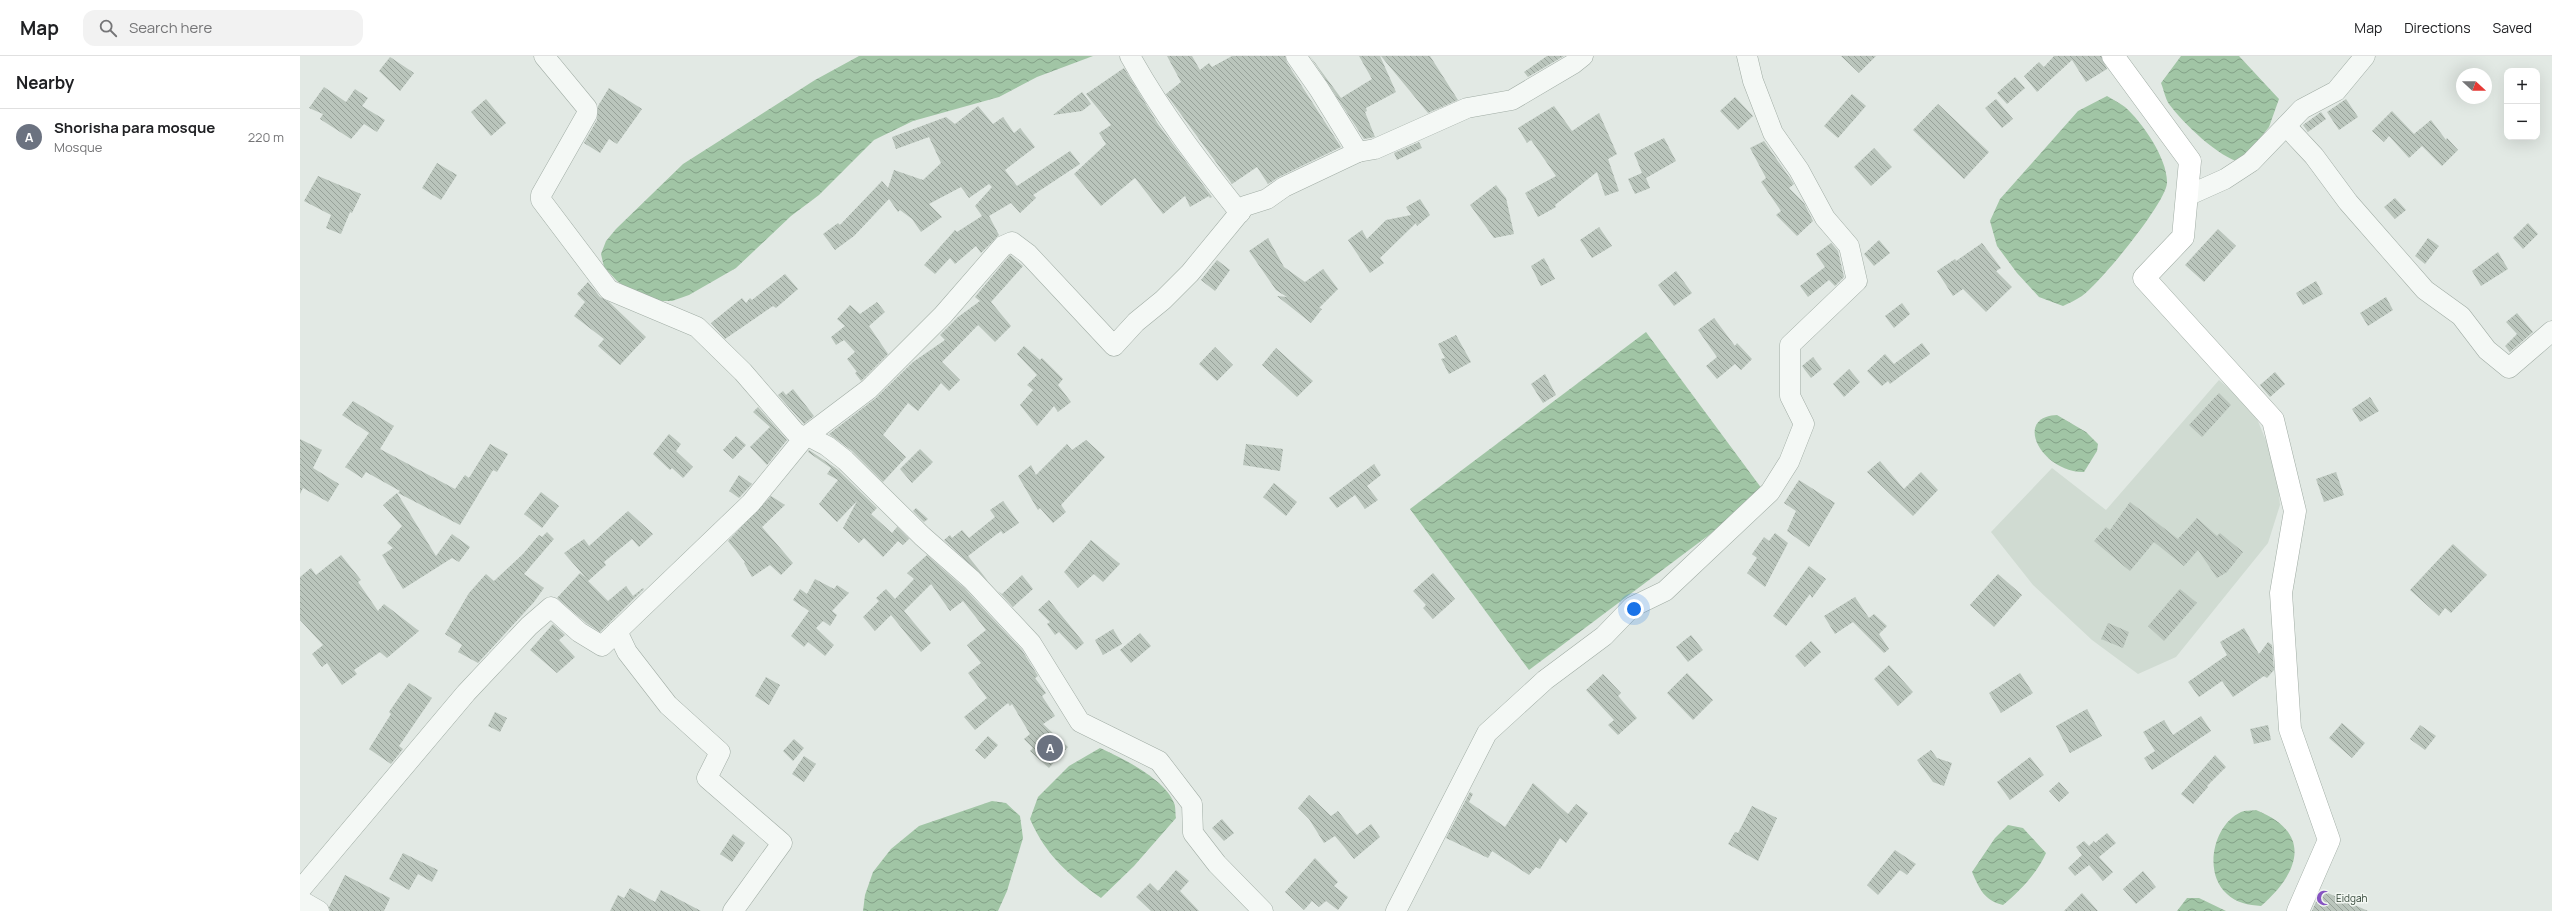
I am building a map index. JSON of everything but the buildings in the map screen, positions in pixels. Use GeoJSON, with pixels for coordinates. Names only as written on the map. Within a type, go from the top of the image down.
{"type":"FeatureCollection","features":[{"type":"Feature","properties":{"kind":"street"},"geometry":{"type":"LineString","coordinates":[[544,56],[587,108],[587,114],[541,194],[541,200],[609,290],[697,327],[742,372],[795,432],[827,446],[845,460],[922,536],[972,580],[1031,643],[1080,722],[1159,761],[1192,804],[1193,833],[1217,864],[1263,911]]}},
{"type":"Feature","properties":{"kind":"street"},"geometry":{"type":"LineString","coordinates":[[1130,56],[1142,79],[1191,150],[1240,213]]}},
{"type":"Feature","properties":{"kind":"street"},"geometry":{"type":"LineString","coordinates":[[1296,56],[1319,89],[1358,152]]}},
{"type":"Feature","properties":{"kind":"street"},"geometry":{"type":"LineString","coordinates":[[300,890],[344,840],[466,693],[528,626],[551,606],[579,632],[602,646],[751,503],[806,437],[869,389],[907,353],[1003,246],[1012,242],[1028,254],[1114,346],[1136,322],[1163,300],[1190,273],[1245,206],[1267,199],[1284,187],[1358,152],[1375,148],[1467,108],[1512,100],[1573,64],[1583,56]]}},
{"type":"Feature","properties":{"kind":"street"},"geometry":{"type":"LineString","coordinates":[[1396,911],[1487,733],[1545,680],[1604,636],[1632,607],[1665,591],[1770,492],[1789,462],[1804,424],[1790,396],[1790,345],[1857,281],[1849,246],[1825,218],[1799,170],[1773,133],[1753,81],[1747,56]]}},
{"type":"Feature","properties":{"kind":"street"},"geometry":{"type":"LineString","coordinates":[[2113,56],[2190,161],[2183,237],[2144,278],[2273,420],[2295,511],[2280,593],[2290,729],[2329,840],[2298,911]]}},
{"type":"Feature","properties":{"kind":"street"},"geometry":{"type":"LineString","coordinates":[[2187,196],[2225,179],[2252,162],[2302,109],[2336,91],[2365,56]]}},
{"type":"Feature","properties":{"kind":"street"},"geometry":{"type":"LineString","coordinates":[[2286,126],[2314,156],[2348,202],[2425,290],[2461,316],[2487,350],[2509,368],[2552,331]]}},
{"type":"Feature","properties":{"kind":"street"},"geometry":{"type":"LineString","coordinates":[[617,631],[627,652],[668,706],[720,752],[707,778],[782,843],[734,911]]}},
{"type":"Feature","properties":{"kind":"street"},"geometry":{"type":"LineString","coordinates":[[300,900],[319,911]]}},
{"type":"Feature","properties":{"kind":"shaded area"},"geometry":{"type":"Polygon","coordinates":[[[2219,380],[2253,409],[2276,465],[2280,505],[2268,543],[2176,657],[2138,674],[2092,640],[2033,585],[1991,532],[2052,468],[2106,510],[2219,380]]]}},
{"type":"Feature","properties":{"kind":"water"},"geometry":{"type":"Polygon","coordinates":[[[859,56],[1093,56],[1037,77],[999,97],[913,121],[874,140],[819,195],[791,216],[736,268],[689,295],[672,301],[657,301],[638,296],[617,281],[604,267],[601,254],[606,241],[616,229],[683,164],[815,80],[859,56]]]}},
{"type":"Feature","properties":{"kind":"water"},"geometry":{"type":"Polygon","coordinates":[[[2181,56],[2239,56],[2279,99],[2269,127],[2241,162],[2223,154],[2202,139],[2175,112],[2168,102],[2161,83],[2181,56]]]}},
{"type":"Feature","properties":{"kind":"water"},"geometry":{"type":"Polygon","coordinates":[[[2107,96],[2125,107],[2146,131],[2159,152],[2166,173],[2167,183],[2164,193],[2156,207],[2117,260],[2082,296],[2063,306],[2039,297],[2017,273],[1997,246],[1990,221],[2000,199],[2078,111],[2107,96]]]}},
{"type":"Feature","properties":{"kind":"water"},"geometry":{"type":"Polygon","coordinates":[[[1646,332],[1765,493],[1529,670],[1410,509],[1646,332]]]}},
{"type":"Feature","properties":{"kind":"water"},"geometry":{"type":"Polygon","coordinates":[[[2057,415],[2086,432],[2098,444],[2097,451],[2084,472],[2069,470],[2056,464],[2045,455],[2038,445],[2035,434],[2036,425],[2044,418],[2057,415]]]}},
{"type":"Feature","properties":{"kind":"water"},"geometry":{"type":"Polygon","coordinates":[[[1100,748],[1131,763],[1162,786],[1174,803],[1176,818],[1134,866],[1101,898],[1069,873],[1051,854],[1043,844],[1030,819],[1038,797],[1069,766],[1100,748]]]}},
{"type":"Feature","properties":{"kind":"water"},"geometry":{"type":"Polygon","coordinates":[[[992,801],[1006,803],[1020,816],[1023,838],[1007,891],[998,911],[863,911],[865,895],[873,872],[891,849],[919,826],[992,801]]]}},
{"type":"Feature","properties":{"kind":"water"},"geometry":{"type":"Polygon","coordinates":[[[2256,810],[2274,819],[2286,830],[2293,842],[2294,854],[2292,867],[2285,880],[2261,906],[2247,904],[2227,894],[2220,885],[2215,874],[2214,862],[2214,850],[2218,838],[2231,818],[2244,811],[2256,810]]]}},
{"type":"Feature","properties":{"kind":"water"},"geometry":{"type":"Polygon","coordinates":[[[2008,825],[2023,828],[2046,853],[2043,860],[2028,881],[2003,905],[1991,900],[1983,893],[1972,872],[1995,838],[2008,825]]]}},
{"type":"Feature","properties":{"kind":"water"},"geometry":{"type":"Polygon","coordinates":[[[2187,898],[2199,898],[2226,911],[2177,911],[2187,898]]]}},
{"type":"Feature","properties":{"kind":"place","name":"Shorisha para mosque"},"geometry":{"type":"Point","coordinates":[1050,748]}},
{"type":"Feature","properties":{"kind":"place","name":"Eidgah"},"geometry":{"type":"Point","coordinates":[2324,898]}}]}
